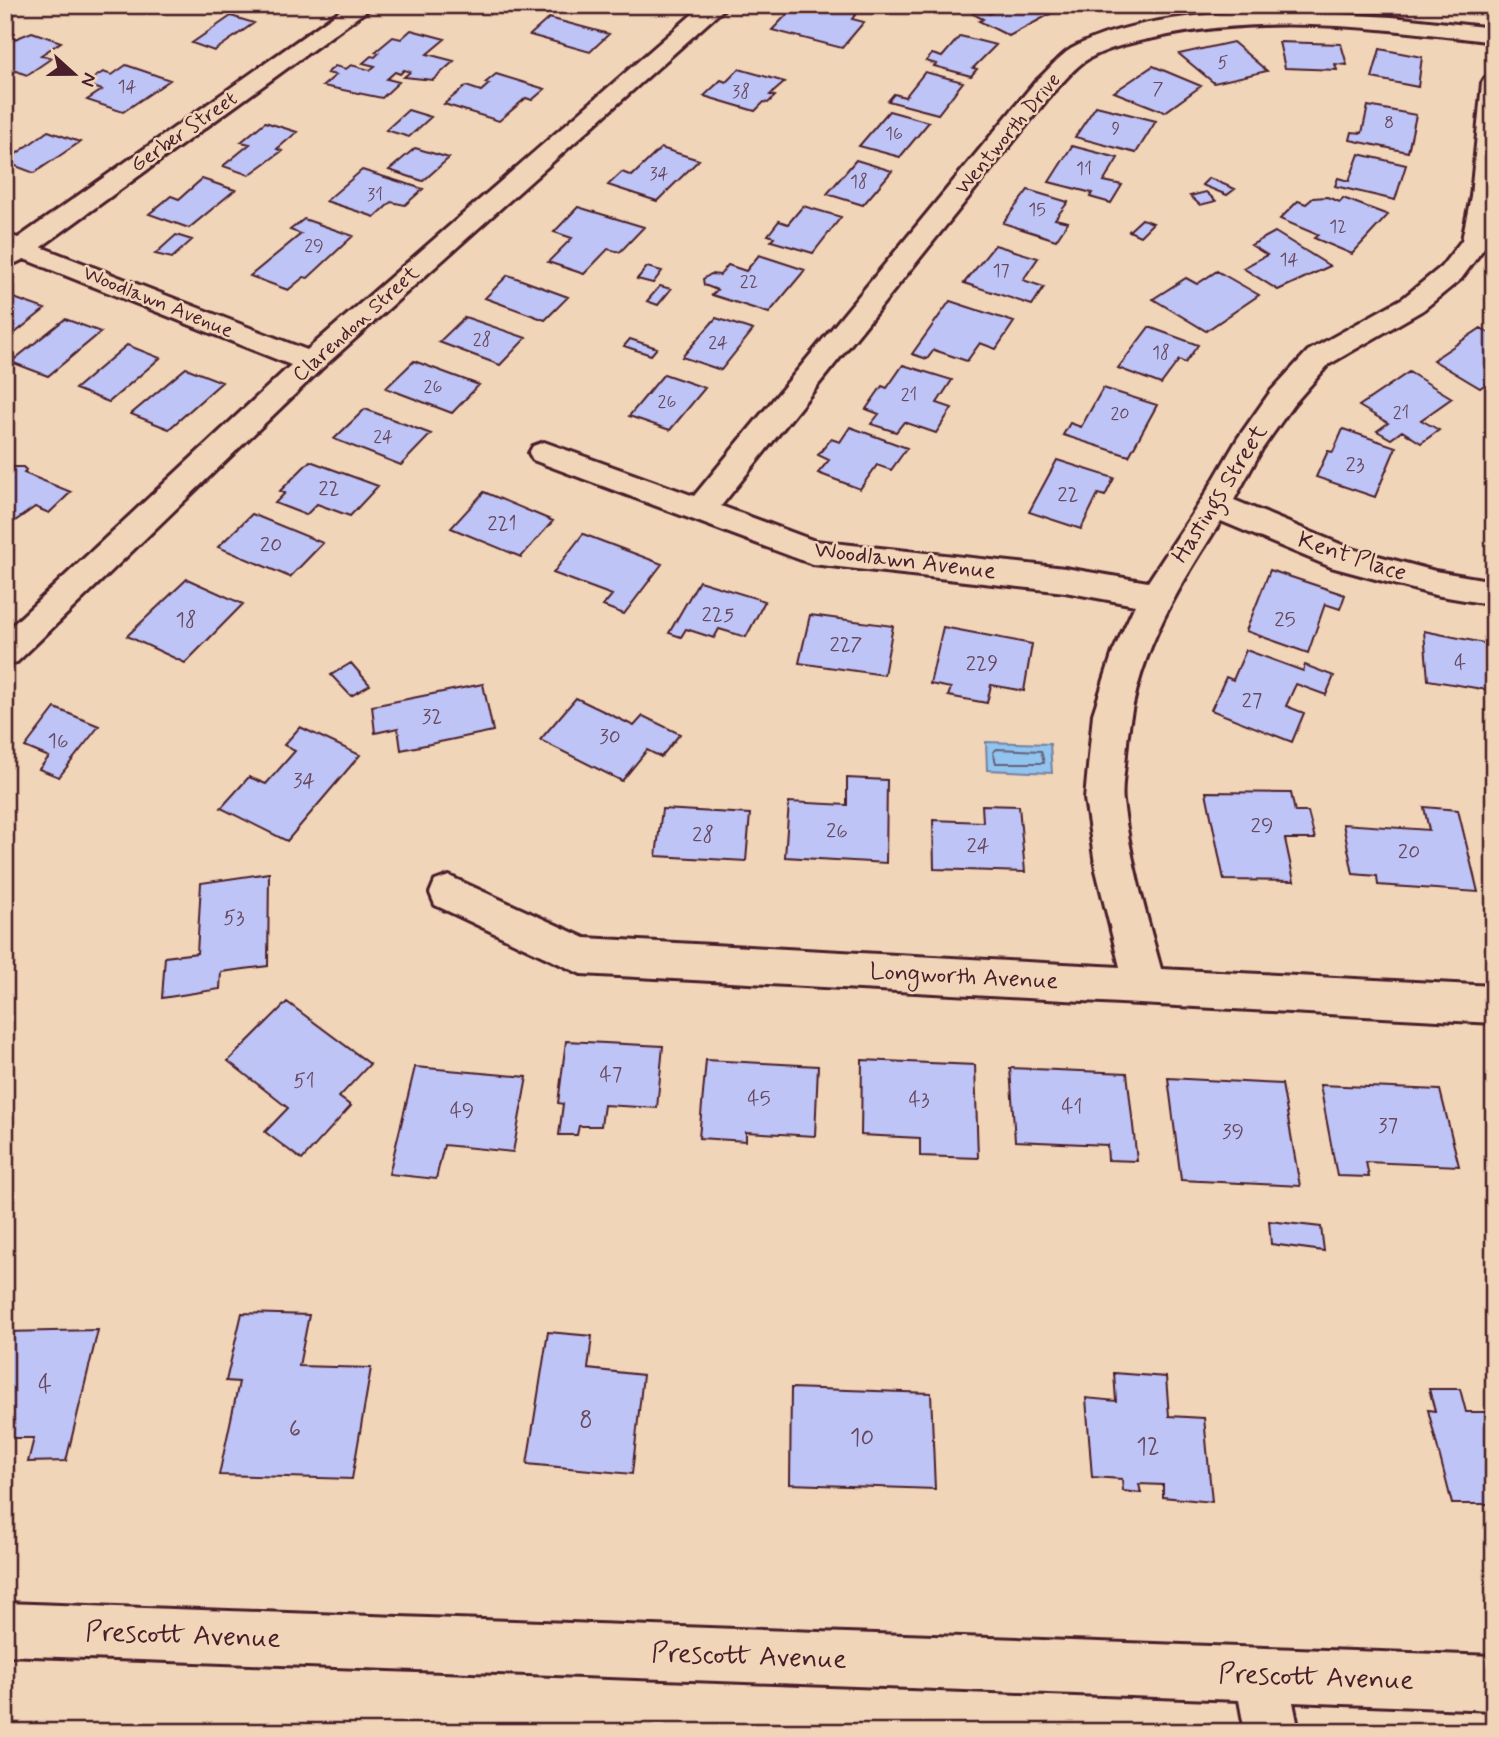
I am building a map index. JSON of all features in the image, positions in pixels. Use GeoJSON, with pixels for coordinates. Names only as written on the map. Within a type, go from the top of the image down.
{"type":"FeatureCollection","features":[{"type":"Feature","properties":{"kind":"street","name":"Gerber Street"},"geometry":{"type":"LineString","coordinates":[[11,250],[363,5]]}},
{"type":"Feature","properties":{"kind":"street"},"geometry":{"type":"LineString","coordinates":[[678,7],[711,12]]}},
{"type":"Feature","properties":{"kind":"street","name":"Wentworth Drive"},"geometry":{"type":"LineString","coordinates":[[699,512],[1044,87],[1079,54],[1127,30],[1190,14],[1245,10],[1344,14],[1494,35]]}},
{"type":"Feature","properties":{"kind":"street","name":"Clarendon Street"},"geometry":{"type":"LineString","coordinates":[[5,653],[311,362],[711,12]]}},
{"type":"Feature","properties":{"kind":"street","name":"Hastings Street"},"geometry":{"type":"LineString","coordinates":[[1146,987],[1115,870],[1104,799],[1111,714],[1130,652],[1156,596],[1282,398],[1318,358],[1413,304],[1451,273],[1475,240],[1484,196],[1494,83]]}},
{"type":"Feature","properties":{"kind":"street","name":"Woodlawn Avenue"},"geometry":{"type":"LineString","coordinates":[[11,250],[311,362]]}},
{"type":"Feature","properties":{"kind":"street","name":"Woodlawn Avenue"},"geometry":{"type":"LineString","coordinates":[[544,453],[812,552],[1065,580],[1156,596]]}},
{"type":"Feature","properties":{"kind":"street","name":"Kent Place"},"geometry":{"type":"LineString","coordinates":[[1215,505],[1343,559],[1435,583],[1494,593]]}},
{"type":"Feature","properties":{"kind":"street","name":"Longworth Avenue"},"geometry":{"type":"LineString","coordinates":[[449,893],[581,956],[1494,1005]]}},
{"type":"Feature","properties":{"kind":"street","name":"Prescott Avenue"},"geometry":{"type":"LineString","coordinates":[[5,1629],[1262,1677],[1494,1683]]}},
{"type":"Feature","properties":{"kind":"street"},"geometry":{"type":"LineString","coordinates":[[1262,1677],[1272,1732]]}},
{"type":"Feature","properties":{"kind":"water"},"geometry":{"type":"Polygon","coordinates":[[[986,742],[1050,744],[1052,773],[987,770],[986,742]]]}},
{"type":"Feature","properties":{"kind":"building"},"geometry":{"type":"Polygon","coordinates":[[[429,5],[466,5],[457,13],[429,5]]]}},
{"type":"Feature","properties":{"kind":"building"},"geometry":{"type":"Polygon","coordinates":[[[796,5],[841,5],[859,10],[852,19],[864,22],[842,48],[772,30],[796,5]]]}},
{"type":"Feature","properties":{"kind":"building"},"geometry":{"type":"Polygon","coordinates":[[[997,5],[1045,5],[1056,11],[1009,36],[979,21],[983,19],[973,14],[981,10],[990,14],[1002,8],[997,5]]]}},
{"type":"Feature","properties":{"kind":"building"},"geometry":{"type":"Polygon","coordinates":[[[231,16],[254,23],[214,51],[192,43],[231,16]]]}},
{"type":"Feature","properties":{"kind":"building"},"geometry":{"type":"Polygon","coordinates":[[[549,18],[609,34],[590,52],[530,35],[549,18]]]}},
{"type":"Feature","properties":{"kind":"building"},"geometry":{"type":"Polygon","coordinates":[[[411,30],[445,39],[427,54],[454,61],[433,80],[404,77],[410,72],[404,70],[400,74],[395,72],[387,79],[399,82],[382,98],[323,86],[336,75],[327,73],[335,66],[346,69],[351,65],[370,70],[375,66],[363,63],[371,56],[375,57],[379,53],[375,52],[393,37],[401,39],[411,30]]]}},
{"type":"Feature","properties":{"kind":"building"},"geometry":{"type":"Polygon","coordinates":[[[32,32],[61,42],[41,55],[52,58],[27,75],[10,69],[5,73],[5,43],[32,32]]]}},
{"type":"Feature","properties":{"kind":"building"},"geometry":{"type":"Polygon","coordinates":[[[960,36],[996,45],[973,68],[977,69],[971,76],[934,66],[936,64],[926,61],[932,54],[942,57],[960,36]]]}},
{"type":"Feature","properties":{"kind":"building"},"geometry":{"type":"Polygon","coordinates":[[[1233,42],[1267,71],[1214,83],[1179,54],[1233,42]]]}},
{"type":"Feature","properties":{"kind":"building"},"geometry":{"type":"Polygon","coordinates":[[[1279,42],[1341,44],[1347,65],[1335,64],[1337,70],[1285,68],[1279,42]]]}},
{"type":"Feature","properties":{"kind":"building"},"geometry":{"type":"Polygon","coordinates":[[[1380,49],[1422,57],[1418,87],[1372,78],[1380,49]]]}},
{"type":"Feature","properties":{"kind":"building"},"geometry":{"type":"Polygon","coordinates":[[[126,65],[170,80],[123,112],[87,100],[102,90],[85,84],[103,72],[112,75],[126,65]]]}},
{"type":"Feature","properties":{"kind":"building"},"geometry":{"type":"Polygon","coordinates":[[[1153,66],[1201,86],[1165,112],[1114,92],[1153,66]]]}},
{"type":"Feature","properties":{"kind":"building"},"geometry":{"type":"Polygon","coordinates":[[[739,69],[785,82],[770,95],[775,96],[768,103],[764,102],[755,111],[704,96],[721,80],[726,82],[739,69]]]}},
{"type":"Feature","properties":{"kind":"building"},"geometry":{"type":"Polygon","coordinates":[[[925,72],[963,82],[938,114],[888,101],[894,94],[905,97],[925,72]]]}},
{"type":"Feature","properties":{"kind":"building"},"geometry":{"type":"Polygon","coordinates":[[[496,74],[545,89],[532,100],[526,98],[499,121],[444,104],[466,86],[481,91],[489,84],[485,83],[496,74]]]}},
{"type":"Feature","properties":{"kind":"building"},"geometry":{"type":"Polygon","coordinates":[[[1096,106],[1156,121],[1136,153],[1075,137],[1096,106]]]}},
{"type":"Feature","properties":{"kind":"building"},"geometry":{"type":"Polygon","coordinates":[[[1368,106],[1416,115],[1408,152],[1350,140],[1352,132],[1362,133],[1368,106]]]}},
{"type":"Feature","properties":{"kind":"building"},"geometry":{"type":"Polygon","coordinates":[[[408,110],[431,117],[409,137],[386,130],[408,110]]]}},
{"type":"Feature","properties":{"kind":"building"},"geometry":{"type":"Polygon","coordinates":[[[889,111],[929,122],[900,157],[859,146],[889,111]]]}},
{"type":"Feature","properties":{"kind":"building"},"geometry":{"type":"Polygon","coordinates":[[[265,122],[297,132],[277,149],[282,151],[249,175],[223,166],[250,144],[241,142],[265,122]]]}},
{"type":"Feature","properties":{"kind":"building"},"geometry":{"type":"Polygon","coordinates":[[[48,131],[80,142],[34,173],[5,162],[48,131]]]}},
{"type":"Feature","properties":{"kind":"building"},"geometry":{"type":"Polygon","coordinates":[[[1072,146],[1118,158],[1104,181],[1122,185],[1111,203],[1090,197],[1092,193],[1049,182],[1072,146]]]}},
{"type":"Feature","properties":{"kind":"building"},"geometry":{"type":"Polygon","coordinates":[[[415,148],[449,158],[423,181],[389,170],[415,148]]]}},
{"type":"Feature","properties":{"kind":"building"},"geometry":{"type":"Polygon","coordinates":[[[661,148],[699,160],[657,201],[608,185],[622,172],[632,176],[661,148]]]}},
{"type":"Feature","properties":{"kind":"building"},"geometry":{"type":"Polygon","coordinates":[[[1359,154],[1406,165],[1395,200],[1335,186],[1338,178],[1349,181],[1359,154]]]}},
{"type":"Feature","properties":{"kind":"building"},"geometry":{"type":"Polygon","coordinates":[[[856,160],[892,171],[863,205],[827,194],[856,160]]]}},
{"type":"Feature","properties":{"kind":"building"},"geometry":{"type":"Polygon","coordinates":[[[362,170],[423,189],[405,205],[391,202],[375,217],[326,201],[362,170]]]}},
{"type":"Feature","properties":{"kind":"building"},"geometry":{"type":"Polygon","coordinates":[[[1209,178],[1235,189],[1227,195],[1202,185],[1209,178]]]}},
{"type":"Feature","properties":{"kind":"building"},"geometry":{"type":"Polygon","coordinates":[[[202,179],[235,190],[189,228],[149,214],[171,196],[179,199],[202,179]]]}},
{"type":"Feature","properties":{"kind":"building"},"geometry":{"type":"Polygon","coordinates":[[[1028,190],[1068,202],[1055,219],[1068,222],[1056,240],[1003,223],[1028,190]]]}},
{"type":"Feature","properties":{"kind":"building"},"geometry":{"type":"Polygon","coordinates":[[[1206,192],[1216,201],[1200,205],[1190,196],[1206,192]]]}},
{"type":"Feature","properties":{"kind":"building"},"geometry":{"type":"Polygon","coordinates":[[[1327,197],[1340,202],[1343,198],[1388,215],[1352,254],[1314,238],[1318,235],[1280,219],[1298,201],[1306,204],[1313,198],[1327,197]]]}},
{"type":"Feature","properties":{"kind":"building"},"geometry":{"type":"Polygon","coordinates":[[[803,206],[841,217],[813,253],[771,241],[774,237],[768,235],[779,221],[788,224],[803,206]]]}},
{"type":"Feature","properties":{"kind":"building"},"geometry":{"type":"Polygon","coordinates":[[[578,207],[644,227],[620,252],[608,249],[584,274],[548,262],[572,238],[554,232],[578,207]]]}},
{"type":"Feature","properties":{"kind":"building"},"geometry":{"type":"Polygon","coordinates":[[[304,219],[353,236],[308,278],[304,277],[288,290],[250,276],[301,234],[290,230],[304,219]]]}},
{"type":"Feature","properties":{"kind":"building"},"geometry":{"type":"Polygon","coordinates":[[[1142,219],[1153,223],[1140,236],[1129,231],[1142,219]]]}},
{"type":"Feature","properties":{"kind":"building"},"geometry":{"type":"Polygon","coordinates":[[[1275,232],[1330,266],[1278,290],[1243,268],[1267,255],[1251,245],[1275,232]]]}},
{"type":"Feature","properties":{"kind":"building"},"geometry":{"type":"Polygon","coordinates":[[[176,235],[192,240],[172,258],[155,254],[176,235]]]}},
{"type":"Feature","properties":{"kind":"building"},"geometry":{"type":"Polygon","coordinates":[[[995,245],[1038,258],[1023,280],[1044,287],[1032,305],[964,283],[995,245]]]}},
{"type":"Feature","properties":{"kind":"building"},"geometry":{"type":"Polygon","coordinates":[[[759,255],[805,270],[769,313],[712,295],[717,290],[704,285],[703,279],[711,274],[720,275],[728,265],[746,271],[759,255]]]}},
{"type":"Feature","properties":{"kind":"building"},"geometry":{"type":"Polygon","coordinates":[[[647,267],[662,271],[653,283],[637,279],[647,267]]]}},
{"type":"Feature","properties":{"kind":"building"},"geometry":{"type":"Polygon","coordinates":[[[1217,271],[1259,295],[1206,331],[1153,299],[1186,278],[1197,284],[1217,271]]]}},
{"type":"Feature","properties":{"kind":"building"},"geometry":{"type":"Polygon","coordinates":[[[508,275],[568,297],[545,320],[485,298],[508,275]]]}},
{"type":"Feature","properties":{"kind":"building"},"geometry":{"type":"Polygon","coordinates":[[[660,286],[671,289],[658,305],[647,301],[660,286]]]}},
{"type":"Feature","properties":{"kind":"building"},"geometry":{"type":"Polygon","coordinates":[[[11,297],[45,309],[5,341],[5,301],[11,297]]]}},
{"type":"Feature","properties":{"kind":"building"},"geometry":{"type":"Polygon","coordinates":[[[950,301],[1014,322],[996,349],[980,343],[967,361],[934,350],[927,359],[912,354],[950,301]]]}},
{"type":"Feature","properties":{"kind":"building"},"geometry":{"type":"Polygon","coordinates":[[[465,317],[526,338],[500,365],[439,342],[465,317]]]}},
{"type":"Feature","properties":{"kind":"building"},"geometry":{"type":"Polygon","coordinates":[[[716,318],[753,330],[721,370],[682,357],[716,318]]]}},
{"type":"Feature","properties":{"kind":"building"},"geometry":{"type":"Polygon","coordinates":[[[65,319],[101,332],[48,376],[11,362],[65,319]]]}},
{"type":"Feature","properties":{"kind":"building"},"geometry":{"type":"Polygon","coordinates":[[[1149,327],[1198,345],[1185,363],[1179,360],[1161,384],[1118,368],[1149,327]]]}},
{"type":"Feature","properties":{"kind":"building"},"geometry":{"type":"Polygon","coordinates":[[[1481,328],[1494,336],[1494,378],[1480,388],[1433,360],[1481,328]]]}},
{"type":"Feature","properties":{"kind":"building"},"geometry":{"type":"Polygon","coordinates":[[[630,339],[657,348],[651,355],[624,346],[630,339]]]}},
{"type":"Feature","properties":{"kind":"building"},"geometry":{"type":"Polygon","coordinates":[[[127,345],[160,358],[109,402],[75,389],[127,345]]]}},
{"type":"Feature","properties":{"kind":"building"},"geometry":{"type":"Polygon","coordinates":[[[414,361],[479,385],[452,413],[386,388],[414,361]]]}},
{"type":"Feature","properties":{"kind":"building"},"geometry":{"type":"Polygon","coordinates":[[[903,365],[952,380],[937,403],[952,408],[936,433],[904,422],[896,432],[871,424],[879,414],[866,409],[882,386],[887,388],[903,365]]]}},
{"type":"Feature","properties":{"kind":"building"},"geometry":{"type":"Polygon","coordinates":[[[186,368],[222,382],[169,429],[131,414],[186,368]]]}},
{"type":"Feature","properties":{"kind":"building"},"geometry":{"type":"Polygon","coordinates":[[[1409,372],[1452,398],[1421,420],[1439,430],[1421,443],[1402,431],[1391,439],[1377,431],[1388,423],[1359,406],[1409,372]]]}},
{"type":"Feature","properties":{"kind":"building"},"geometry":{"type":"Polygon","coordinates":[[[664,374],[705,388],[670,430],[629,416],[664,374]]]}},
{"type":"Feature","properties":{"kind":"building"},"geometry":{"type":"Polygon","coordinates":[[[1103,388],[1157,405],[1129,456],[1063,435],[1070,423],[1081,427],[1103,388]]]}},
{"type":"Feature","properties":{"kind":"building"},"geometry":{"type":"Polygon","coordinates":[[[365,409],[431,434],[401,465],[334,439],[365,409]]]}},
{"type":"Feature","properties":{"kind":"building"},"geometry":{"type":"Polygon","coordinates":[[[850,427],[907,448],[891,470],[877,465],[860,489],[818,473],[829,460],[818,455],[831,439],[840,442],[850,427]]]}},
{"type":"Feature","properties":{"kind":"building"},"geometry":{"type":"Polygon","coordinates":[[[1343,429],[1396,447],[1375,497],[1316,477],[1328,451],[1333,452],[1343,429]]]}},
{"type":"Feature","properties":{"kind":"building"},"geometry":{"type":"Polygon","coordinates":[[[1057,460],[1114,478],[1105,496],[1098,494],[1081,529],[1029,512],[1057,460]]]}},
{"type":"Feature","properties":{"kind":"building"},"geometry":{"type":"Polygon","coordinates":[[[9,461],[9,467],[23,467],[26,470],[24,473],[71,492],[49,513],[35,507],[5,528],[5,462],[9,461]]]}},
{"type":"Feature","properties":{"kind":"building"},"geometry":{"type":"Polygon","coordinates":[[[310,461],[378,486],[350,516],[317,504],[306,515],[275,503],[285,493],[280,491],[310,461]]]}},
{"type":"Feature","properties":{"kind":"building"},"geometry":{"type":"Polygon","coordinates":[[[484,492],[553,521],[521,557],[451,528],[484,492]]]}},
{"type":"Feature","properties":{"kind":"building"},"geometry":{"type":"Polygon","coordinates":[[[252,514],[323,543],[290,577],[218,547],[252,514]]]}},
{"type":"Feature","properties":{"kind":"building"},"geometry":{"type":"Polygon","coordinates":[[[583,534],[662,564],[624,614],[603,606],[612,595],[553,573],[583,534]]]}},
{"type":"Feature","properties":{"kind":"building"},"geometry":{"type":"Polygon","coordinates":[[[1270,570],[1345,595],[1340,609],[1325,604],[1308,653],[1246,631],[1270,570]]]}},
{"type":"Feature","properties":{"kind":"building"},"geometry":{"type":"Polygon","coordinates":[[[187,579],[243,604],[185,663],[127,636],[187,579]]]}},
{"type":"Feature","properties":{"kind":"building"},"geometry":{"type":"Polygon","coordinates":[[[699,581],[765,601],[746,637],[719,629],[714,638],[686,629],[681,637],[669,633],[699,581]]]}},
{"type":"Feature","properties":{"kind":"building"},"geometry":{"type":"Polygon","coordinates":[[[810,615],[893,626],[884,675],[799,663],[810,615]]]}},
{"type":"Feature","properties":{"kind":"building"},"geometry":{"type":"Polygon","coordinates":[[[943,627],[1032,644],[1024,691],[991,685],[987,703],[948,696],[951,688],[930,684],[943,627]]]}},
{"type":"Feature","properties":{"kind":"building"},"geometry":{"type":"Polygon","coordinates":[[[1424,631],[1494,645],[1494,691],[1428,680],[1424,631]]]}},
{"type":"Feature","properties":{"kind":"building"},"geometry":{"type":"Polygon","coordinates":[[[1246,650],[1303,671],[1305,665],[1334,676],[1326,695],[1296,684],[1286,706],[1304,713],[1292,742],[1211,710],[1226,677],[1233,680],[1246,650]]]}},
{"type":"Feature","properties":{"kind":"building"},"geometry":{"type":"Polygon","coordinates":[[[351,663],[370,685],[351,696],[331,675],[351,663]]]}},
{"type":"Feature","properties":{"kind":"building"},"geometry":{"type":"Polygon","coordinates":[[[483,684],[493,731],[401,750],[398,728],[375,733],[372,706],[483,684]]]}},
{"type":"Feature","properties":{"kind":"building"},"geometry":{"type":"Polygon","coordinates":[[[576,698],[634,726],[643,716],[680,734],[661,757],[647,750],[622,781],[540,740],[576,698]]]}},
{"type":"Feature","properties":{"kind":"building"},"geometry":{"type":"Polygon","coordinates":[[[55,708],[99,726],[59,777],[39,769],[49,757],[25,747],[55,708]]]}},
{"type":"Feature","properties":{"kind":"building"},"geometry":{"type":"Polygon","coordinates":[[[300,727],[360,755],[287,841],[221,808],[249,777],[266,784],[295,751],[284,745],[300,727]]]}},
{"type":"Feature","properties":{"kind":"building"},"geometry":{"type":"Polygon","coordinates":[[[847,778],[887,780],[886,863],[785,857],[789,802],[847,805],[847,778]]]}},
{"type":"Feature","properties":{"kind":"building"},"geometry":{"type":"Polygon","coordinates":[[[1206,792],[1291,793],[1295,812],[1308,812],[1315,839],[1285,839],[1294,881],[1224,880],[1206,792]]]}},
{"type":"Feature","properties":{"kind":"building"},"geometry":{"type":"Polygon","coordinates":[[[982,805],[1019,806],[1025,872],[934,869],[933,820],[983,822],[982,805]]]}},
{"type":"Feature","properties":{"kind":"building"},"geometry":{"type":"Polygon","coordinates":[[[1424,807],[1458,810],[1478,892],[1378,885],[1377,876],[1353,874],[1343,824],[1429,830],[1424,807]]]}},
{"type":"Feature","properties":{"kind":"building"},"geometry":{"type":"Polygon","coordinates":[[[662,809],[750,814],[746,861],[656,856],[662,809]]]}},
{"type":"Feature","properties":{"kind":"building"},"geometry":{"type":"Polygon","coordinates":[[[269,873],[268,966],[221,972],[220,989],[162,998],[165,957],[197,953],[201,883],[269,873]]]}},
{"type":"Feature","properties":{"kind":"building"},"geometry":{"type":"Polygon","coordinates":[[[287,1002],[370,1064],[339,1097],[351,1106],[302,1160],[265,1132],[288,1108],[228,1061],[287,1002]]]}},
{"type":"Feature","properties":{"kind":"building"},"geometry":{"type":"Polygon","coordinates":[[[566,1041],[663,1046],[657,1108],[604,1105],[601,1126],[579,1126],[577,1135],[559,1135],[563,1104],[558,1103],[566,1041]]]}},
{"type":"Feature","properties":{"kind":"building"},"geometry":{"type":"Polygon","coordinates":[[[706,1060],[818,1066],[815,1136],[746,1132],[746,1141],[699,1138],[706,1060]]]}},
{"type":"Feature","properties":{"kind":"building"},"geometry":{"type":"Polygon","coordinates":[[[862,1060],[975,1065],[978,1158],[920,1156],[920,1138],[861,1135],[862,1060]]]}},
{"type":"Feature","properties":{"kind":"building"},"geometry":{"type":"Polygon","coordinates":[[[415,1067],[527,1077],[513,1152],[444,1145],[436,1179],[389,1174],[415,1067]]]}},
{"type":"Feature","properties":{"kind":"building"},"geometry":{"type":"Polygon","coordinates":[[[1010,1068],[1127,1073],[1137,1161],[1108,1160],[1107,1145],[1015,1141],[1010,1068]]]}},
{"type":"Feature","properties":{"kind":"building"},"geometry":{"type":"Polygon","coordinates":[[[1168,1078],[1282,1084],[1300,1186],[1181,1180],[1168,1078]]]}},
{"type":"Feature","properties":{"kind":"building"},"geometry":{"type":"Polygon","coordinates":[[[1320,1085],[1440,1090],[1459,1166],[1366,1162],[1369,1177],[1337,1176],[1320,1085]]]}},
{"type":"Feature","properties":{"kind":"building"},"geometry":{"type":"Polygon","coordinates":[[[1269,1221],[1321,1227],[1324,1251],[1271,1244],[1269,1221]]]}},
{"type":"Feature","properties":{"kind":"building"},"geometry":{"type":"Polygon","coordinates":[[[242,1313],[309,1315],[299,1366],[371,1368],[352,1479],[219,1475],[239,1382],[226,1381],[242,1313]]]}},
{"type":"Feature","properties":{"kind":"building"},"geometry":{"type":"Polygon","coordinates":[[[98,1330],[66,1461],[28,1462],[34,1438],[5,1438],[5,1332],[98,1330]]]}},
{"type":"Feature","properties":{"kind":"building"},"geometry":{"type":"Polygon","coordinates":[[[548,1332],[592,1336],[588,1369],[643,1375],[632,1474],[527,1464],[548,1332]]]}},
{"type":"Feature","properties":{"kind":"building"},"geometry":{"type":"Polygon","coordinates":[[[1114,1373],[1166,1377],[1169,1416],[1204,1418],[1212,1502],[1163,1497],[1163,1485],[1139,1484],[1141,1493],[1123,1491],[1122,1479],[1092,1477],[1086,1398],[1116,1401],[1114,1373]]]}},
{"type":"Feature","properties":{"kind":"building"},"geometry":{"type":"Polygon","coordinates":[[[791,1388],[931,1393],[935,1489],[790,1484],[791,1388]]]}},
{"type":"Feature","properties":{"kind":"building"},"geometry":{"type":"Polygon","coordinates":[[[1429,1389],[1460,1389],[1466,1412],[1494,1412],[1494,1504],[1452,1504],[1428,1410],[1435,1411],[1429,1389]]]}}]}
